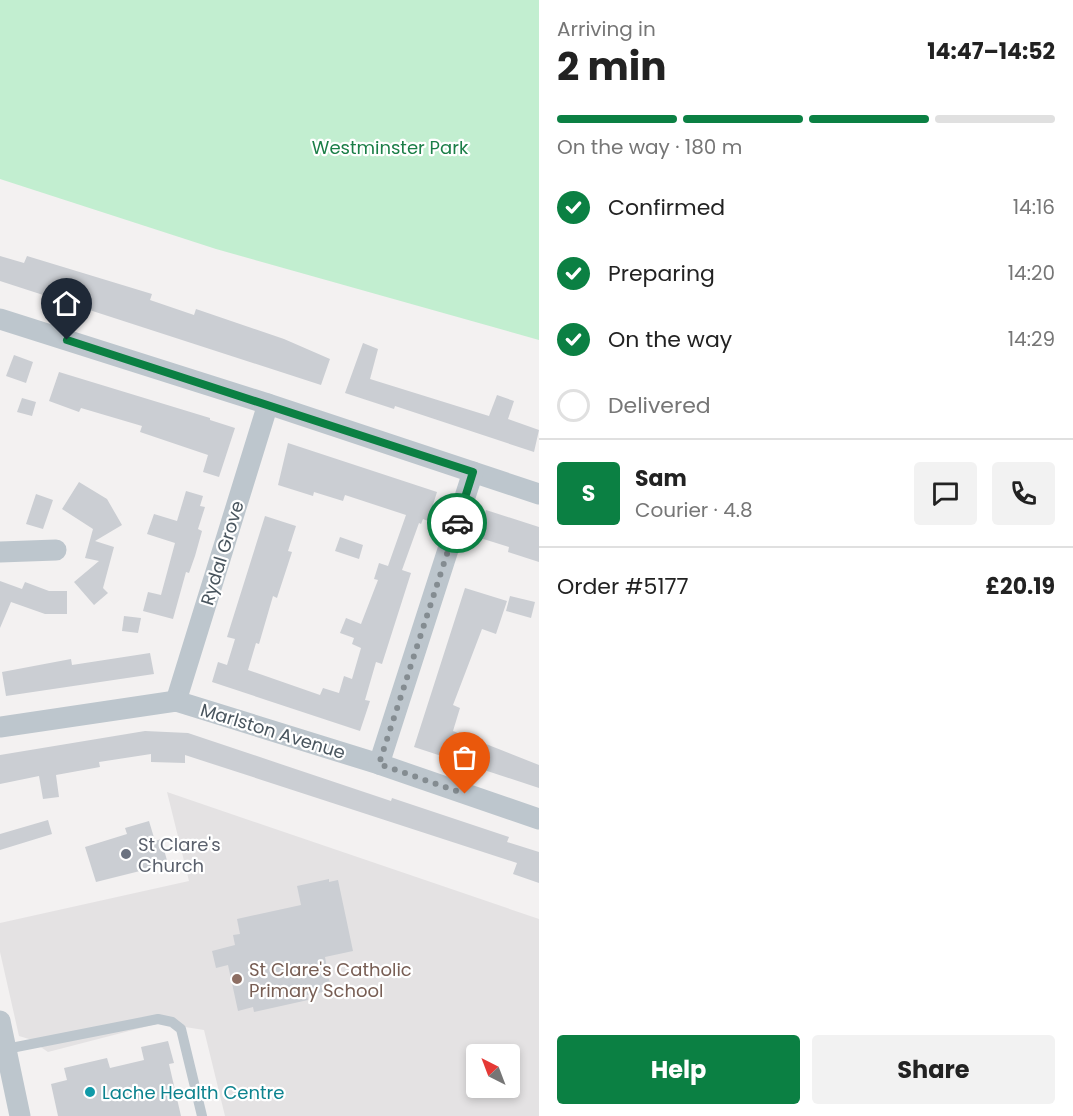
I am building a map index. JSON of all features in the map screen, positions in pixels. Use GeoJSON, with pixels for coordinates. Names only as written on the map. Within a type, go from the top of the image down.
{"type":"FeatureCollection","features":[{"type":"Feature","properties":{"kind":"street"},"geometry":{"type":"LineString","coordinates":[[0,320],[268,404],[539,494]]}},
{"type":"Feature","properties":{"kind":"street","name":"Rydal Grove"},"geometry":{"type":"LineString","coordinates":[[176,701],[268,404]]}},
{"type":"Feature","properties":{"kind":"street"},"geometry":{"type":"LineString","coordinates":[[379,764],[473,472]]}},
{"type":"Feature","properties":{"kind":"street"},"geometry":{"type":"LineString","coordinates":[[0,552],[56,550]]}},
{"type":"Feature","properties":{"kind":"street","name":"Marlston Avenue"},"geometry":{"type":"LineString","coordinates":[[0,727],[176,701],[379,764],[539,819]]}},
{"type":"Feature","properties":{"kind":"street"},"geometry":{"type":"LineString","coordinates":[[0,1021],[20,1116]]}},
{"type":"Feature","properties":{"kind":"lane"},"geometry":{"type":"LineString","coordinates":[[6,1049],[149,1020],[172,1022],[181,1029],[202,1116]]}},
{"type":"Feature","properties":{"kind":"shaded area","name":"St Clare's Catholic Primary School"},"geometry":{"type":"Polygon","coordinates":[[[167,792],[539,919],[539,1116],[225,1116],[204,1030],[160,1023],[48,1052],[29,1039],[19,1036],[0,952],[0,923],[189,881],[167,792]]]}},
{"type":"Feature","properties":{"kind":"green space","name":"Westminster Park"},"geometry":{"type":"Polygon","coordinates":[[[0,0],[539,0],[539,340],[216,249],[0,179],[0,0]]]}},
{"type":"Feature","properties":{"kind":"building"},"geometry":{"type":"Polygon","coordinates":[[[0,256],[24,263],[27,256],[152,294],[150,300],[194,315],[196,309],[284,339],[330,359],[321,385],[0,281],[0,256]]]}},
{"type":"Feature","properties":{"kind":"building"},"geometry":{"type":"Polygon","coordinates":[[[363,343],[378,349],[370,379],[489,416],[497,395],[514,401],[508,419],[539,430],[534,452],[395,406],[394,409],[345,393],[363,343]]]}},
{"type":"Feature","properties":{"kind":"building"},"geometry":{"type":"Polygon","coordinates":[[[14,355],[33,362],[26,383],[6,376],[14,355]]]}},
{"type":"Feature","properties":{"kind":"building"},"geometry":{"type":"Polygon","coordinates":[[[59,372],[210,418],[210,420],[235,428],[219,477],[203,472],[208,455],[140,432],[142,426],[81,408],[79,412],[49,401],[59,372]]]}},
{"type":"Feature","properties":{"kind":"building"},"geometry":{"type":"Polygon","coordinates":[[[22,398],[36,402],[32,416],[17,412],[22,398]]]}},
{"type":"Feature","properties":{"kind":"building"},"geometry":{"type":"Polygon","coordinates":[[[288,443],[437,492],[428,521],[423,519],[421,524],[419,523],[402,570],[411,573],[382,664],[376,662],[365,700],[370,701],[360,731],[212,682],[218,662],[227,665],[235,639],[227,637],[265,516],[296,526],[288,551],[292,552],[277,598],[273,596],[259,644],[256,643],[248,670],[320,695],[323,688],[339,693],[344,676],[352,679],[361,648],[352,644],[354,638],[340,633],[346,618],[361,624],[378,580],[374,579],[379,563],[388,566],[406,515],[345,495],[343,501],[314,492],[313,496],[278,485],[288,443]]]}},
{"type":"Feature","properties":{"kind":"building"},"geometry":{"type":"Polygon","coordinates":[[[79,482],[107,499],[122,525],[95,541],[114,547],[103,588],[108,593],[94,605],[74,582],[99,561],[85,558],[93,529],[62,509],[79,482]]]}},
{"type":"Feature","properties":{"kind":"building"},"geometry":{"type":"Polygon","coordinates":[[[186,491],[203,496],[200,506],[205,507],[198,529],[202,531],[195,556],[189,573],[186,572],[173,619],[143,611],[148,592],[161,595],[175,543],[147,534],[154,514],[177,521],[186,491]]]}},
{"type":"Feature","properties":{"kind":"building"},"geometry":{"type":"Polygon","coordinates":[[[36,494],[53,500],[43,529],[26,524],[36,494]]]}},
{"type":"Feature","properties":{"kind":"building"},"geometry":{"type":"Polygon","coordinates":[[[486,510],[539,527],[539,562],[508,552],[509,547],[477,537],[486,510]]]}},
{"type":"Feature","properties":{"kind":"building"},"geometry":{"type":"Polygon","coordinates":[[[340,537],[363,545],[359,559],[335,551],[340,537]]]}},
{"type":"Feature","properties":{"kind":"building"},"geometry":{"type":"Polygon","coordinates":[[[0,581],[22,589],[25,582],[49,591],[67,591],[67,614],[45,614],[11,602],[0,628],[0,581]]]}},
{"type":"Feature","properties":{"kind":"building"},"geometry":{"type":"Polygon","coordinates":[[[465,588],[507,601],[496,634],[482,629],[453,705],[460,708],[453,731],[539,765],[539,788],[414,747],[465,588]]]}},
{"type":"Feature","properties":{"kind":"building"},"geometry":{"type":"Polygon","coordinates":[[[510,596],[535,602],[531,618],[506,611],[510,596]]]}},
{"type":"Feature","properties":{"kind":"building"},"geometry":{"type":"Polygon","coordinates":[[[124,616],[141,618],[138,633],[122,631],[124,616]]]}},
{"type":"Feature","properties":{"kind":"building"},"geometry":{"type":"Polygon","coordinates":[[[150,653],[154,674],[6,696],[2,672],[71,659],[72,665],[150,653]]]}},
{"type":"Feature","properties":{"kind":"building"},"geometry":{"type":"Polygon","coordinates":[[[145,731],[188,733],[391,801],[392,798],[509,837],[507,842],[539,852],[539,883],[513,874],[517,863],[185,755],[185,763],[151,762],[151,754],[99,762],[100,767],[56,775],[59,797],[43,799],[39,776],[0,784],[0,755],[145,731]]]}},
{"type":"Feature","properties":{"kind":"building"},"geometry":{"type":"Polygon","coordinates":[[[48,820],[52,834],[0,850],[0,834],[48,820]]]}},
{"type":"Feature","properties":{"kind":"building","name":"St Clare's Church"},"geometry":{"type":"Polygon","coordinates":[[[149,821],[155,841],[161,839],[168,864],[96,882],[85,847],[127,834],[125,828],[149,821]]]}},
{"type":"Feature","properties":{"kind":"building"},"geometry":{"type":"Polygon","coordinates":[[[329,879],[329,882],[338,880],[353,951],[325,957],[330,984],[321,985],[323,992],[307,995],[308,1000],[254,1012],[253,1007],[238,1011],[228,965],[216,968],[212,951],[235,945],[233,935],[240,934],[237,919],[301,905],[297,886],[329,879]]]}},
{"type":"Feature","properties":{"kind":"building"},"geometry":{"type":"Polygon","coordinates":[[[168,1041],[174,1063],[169,1064],[181,1116],[58,1116],[51,1084],[67,1080],[64,1068],[107,1058],[110,1068],[144,1060],[141,1047],[168,1041]]]}},
{"type":"Feature","properties":{"kind":"way so far"},"geometry":{"type":"LineString","coordinates":[[457,523],[379,764],[465,794]]}},
{"type":"Feature","properties":{"kind":"place","name":"St Clare's Church"},"geometry":{"type":"Point","coordinates":[126,854]}},
{"type":"Feature","properties":{"kind":"place","name":"St Clare's Catholic Primary School"},"geometry":{"type":"Point","coordinates":[237,979]}},
{"type":"Feature","properties":{"kind":"place","name":"Lache Health Centre"},"geometry":{"type":"Point","coordinates":[90,1092]}},
{"type":"Feature","properties":{"kind":"route"},"geometry":{"type":"LineString","coordinates":[[67,340],[473,472],[457,523]]}}]}
